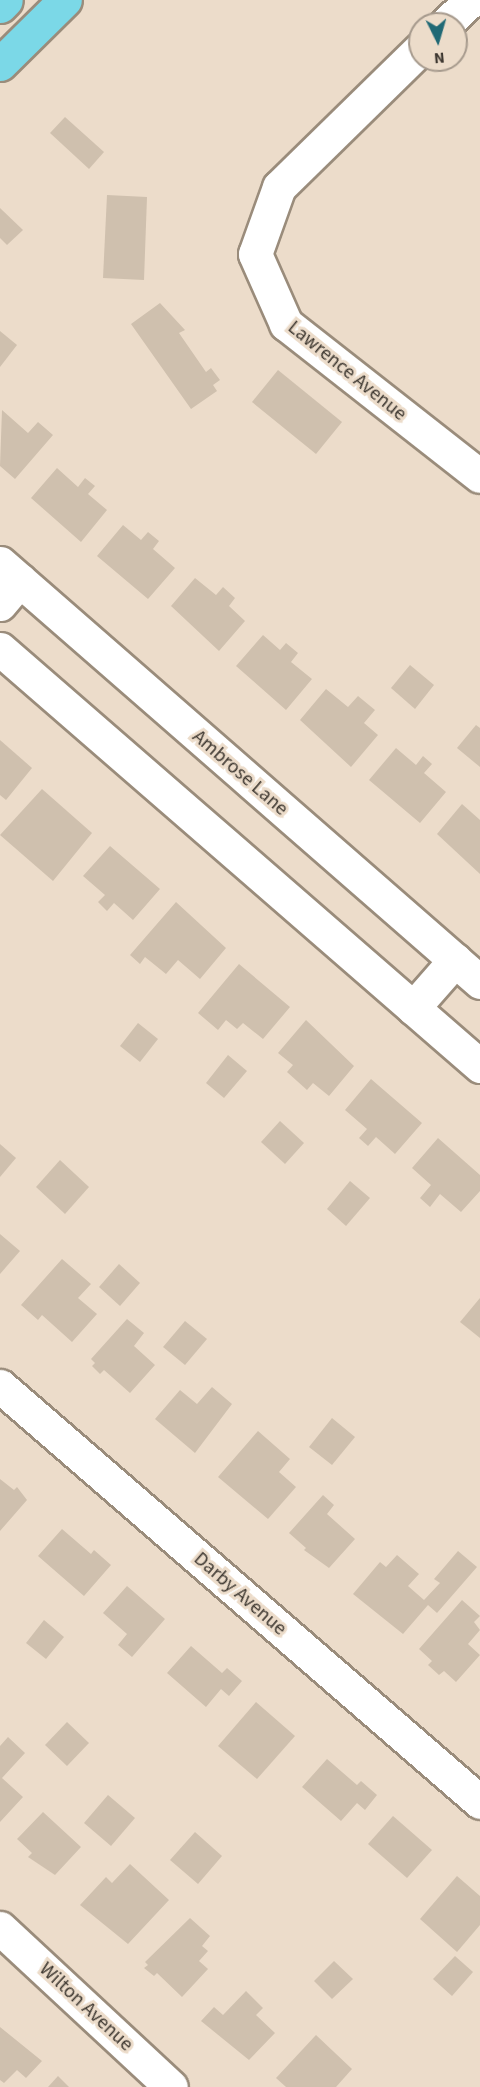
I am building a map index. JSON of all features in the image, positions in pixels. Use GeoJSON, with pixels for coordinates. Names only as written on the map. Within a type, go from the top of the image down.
{"type":"FeatureCollection","features":[{"type":"Feature","properties":{"kind":"main road"},"geometry":{"type":"LineString","coordinates":[[0,6],[6,0]]}},
{"type":"Feature","properties":{"kind":"main road"},"geometry":{"type":"LineString","coordinates":[[0,64],[64,0]]}},
{"type":"Feature","properties":{"kind":"street"},"geometry":{"type":"LineString","coordinates":[[458,12],[471,0]]}},
{"type":"Feature","properties":{"kind":"street","name":"Lawrence Avenue"},"geometry":{"type":"LineString","coordinates":[[408,62],[279,187],[255,254],[286,324],[480,476]]}},
{"type":"Feature","properties":{"kind":"street","name":"Ambrose Lane"},"geometry":{"type":"LineString","coordinates":[[7,582],[480,982]]}},
{"type":"Feature","properties":{"kind":"street"},"geometry":{"type":"LineString","coordinates":[[0,649],[480,1066]]}},
{"type":"Feature","properties":{"kind":"street"},"geometry":{"type":"LineString","coordinates":[[413,1008],[455,960]]}},
{"type":"Feature","properties":{"kind":"street","name":"Darby Avenue"},"geometry":{"type":"LineString","coordinates":[[0,1386],[480,1802]]}},
{"type":"Feature","properties":{"kind":"street","name":"Wilton Avenue"},"geometry":{"type":"LineString","coordinates":[[0,1928],[171,2087]]}},
{"type":"Feature","properties":{"kind":"building"},"geometry":{"type":"Polygon","coordinates":[[[65,117],[104,152],[89,169],[50,133],[65,117]]]}},
{"type":"Feature","properties":{"kind":"building"},"geometry":{"type":"Polygon","coordinates":[[[107,195],[147,197],[144,280],[103,278],[107,195]]]}},
{"type":"Feature","properties":{"kind":"building"},"geometry":{"type":"Polygon","coordinates":[[[0,208],[23,230],[7,245],[0,238],[0,208]]]}},
{"type":"Feature","properties":{"kind":"building"},"geometry":{"type":"Polygon","coordinates":[[[160,303],[185,330],[179,333],[206,372],[211,368],[220,380],[213,385],[217,391],[191,409],[131,324],[160,303]]]}},
{"type":"Feature","properties":{"kind":"building"},"geometry":{"type":"Polygon","coordinates":[[[0,331],[17,345],[0,367],[0,331]]]}},
{"type":"Feature","properties":{"kind":"building"},"geometry":{"type":"Polygon","coordinates":[[[278,370],[342,422],[316,454],[252,402],[278,370]]]}},
{"type":"Feature","properties":{"kind":"building"},"geometry":{"type":"Polygon","coordinates":[[[2,410],[28,433],[38,422],[53,435],[15,479],[0,466],[2,410]]]}},
{"type":"Feature","properties":{"kind":"building"},"geometry":{"type":"Polygon","coordinates":[[[57,468],[78,487],[85,478],[95,486],[88,494],[107,510],[81,542],[31,498],[57,468]]]}},
{"type":"Feature","properties":{"kind":"building"},"geometry":{"type":"Polygon","coordinates":[[[123,525],[141,540],[148,532],[159,541],[153,549],[175,568],[148,599],[97,556],[123,525]]]}},
{"type":"Feature","properties":{"kind":"building"},"geometry":{"type":"Polygon","coordinates":[[[195,578],[216,595],[223,587],[235,598],[229,606],[245,621],[219,651],[171,606],[195,578]]]}},
{"type":"Feature","properties":{"kind":"building"},"geometry":{"type":"Polygon","coordinates":[[[263,635],[280,650],[286,643],[298,653],[291,662],[312,679],[286,710],[236,666],[263,635]]]}},
{"type":"Feature","properties":{"kind":"building"},"geometry":{"type":"Polygon","coordinates":[[[410,665],[434,685],[415,709],[391,688],[410,665]]]}},
{"type":"Feature","properties":{"kind":"building"},"geometry":{"type":"Polygon","coordinates":[[[326,689],[348,707],[358,696],[375,710],[364,723],[378,735],[351,767],[300,720],[326,689]]]}},
{"type":"Feature","properties":{"kind":"building"},"geometry":{"type":"Polygon","coordinates":[[[476,725],[480,728],[480,767],[457,748],[476,725]]]}},
{"type":"Feature","properties":{"kind":"building"},"geometry":{"type":"Polygon","coordinates":[[[0,740],[32,768],[6,800],[0,795],[0,740]]]}},
{"type":"Feature","properties":{"kind":"building"},"geometry":{"type":"Polygon","coordinates":[[[396,748],[416,765],[423,756],[432,764],[424,773],[446,792],[420,823],[369,780],[396,748]]]}},
{"type":"Feature","properties":{"kind":"building"},"geometry":{"type":"Polygon","coordinates":[[[42,789],[92,833],[53,881],[0,835],[42,789]]]}},
{"type":"Feature","properties":{"kind":"building"},"geometry":{"type":"Polygon","coordinates":[[[462,804],[480,820],[480,874],[437,834],[462,804]]]}},
{"type":"Feature","properties":{"kind":"building"},"geometry":{"type":"Polygon","coordinates":[[[110,846],[160,889],[133,920],[114,903],[107,911],[98,902],[105,895],[83,876],[110,846]]]}},
{"type":"Feature","properties":{"kind":"building"},"geometry":{"type":"Polygon","coordinates":[[[176,902],[226,948],[200,979],[178,960],[166,974],[145,957],[140,964],[130,955],[176,902]]]}},
{"type":"Feature","properties":{"kind":"building"},"geometry":{"type":"Polygon","coordinates":[[[239,964],[290,1007],[263,1039],[243,1023],[237,1029],[226,1020],[218,1030],[198,1013],[239,964]]]}},
{"type":"Feature","properties":{"kind":"building"},"geometry":{"type":"Polygon","coordinates":[[[306,1020],[354,1066],[329,1096],[313,1083],[307,1090],[287,1072],[293,1065],[278,1053],[306,1020]]]}},
{"type":"Feature","properties":{"kind":"building"},"geometry":{"type":"Polygon","coordinates":[[[138,1023],[158,1039],[140,1062],[120,1046],[138,1023]]]}},
{"type":"Feature","properties":{"kind":"building"},"geometry":{"type":"Polygon","coordinates":[[[228,1055],[247,1071],[224,1098],[206,1083],[228,1055]]]}},
{"type":"Feature","properties":{"kind":"building"},"geometry":{"type":"Polygon","coordinates":[[[371,1079],[422,1123],[395,1154],[376,1137],[368,1146],[359,1138],[367,1129],[345,1110],[371,1079]]]}},
{"type":"Feature","properties":{"kind":"building"},"geometry":{"type":"Polygon","coordinates":[[[280,1121],[304,1143],[285,1164],[261,1142],[280,1121]]]}},
{"type":"Feature","properties":{"kind":"building"},"geometry":{"type":"Polygon","coordinates":[[[438,1138],[480,1175],[480,1191],[461,1212],[440,1194],[430,1207],[420,1198],[431,1185],[412,1168],[438,1138]]]}},
{"type":"Feature","properties":{"kind":"building"},"geometry":{"type":"Polygon","coordinates":[[[0,1144],[16,1158],[0,1177],[0,1144]]]}},
{"type":"Feature","properties":{"kind":"building"},"geometry":{"type":"Polygon","coordinates":[[[60,1160],[89,1187],[65,1214],[36,1187],[60,1160]]]}},
{"type":"Feature","properties":{"kind":"building"},"geometry":{"type":"Polygon","coordinates":[[[350,1181],[370,1198],[346,1226],[327,1209],[350,1181]]]}},
{"type":"Feature","properties":{"kind":"building"},"geometry":{"type":"Polygon","coordinates":[[[0,1234],[20,1251],[0,1274],[0,1234]]]}},
{"type":"Feature","properties":{"kind":"building"},"geometry":{"type":"Polygon","coordinates":[[[62,1259],[91,1284],[78,1298],[97,1314],[72,1342],[42,1315],[38,1320],[21,1305],[62,1259]]]}},
{"type":"Feature","properties":{"kind":"building"},"geometry":{"type":"Polygon","coordinates":[[[119,1264],[140,1283],[120,1306],[99,1287],[119,1264]]]}},
{"type":"Feature","properties":{"kind":"building"},"geometry":{"type":"Polygon","coordinates":[[[480,1298],[480,1338],[460,1322],[480,1298]]]}},
{"type":"Feature","properties":{"kind":"building"},"geometry":{"type":"Polygon","coordinates":[[[127,1319],[144,1333],[134,1346],[155,1365],[130,1393],[104,1370],[100,1374],[92,1366],[95,1363],[91,1359],[127,1319]]]}},
{"type":"Feature","properties":{"kind":"building"},"geometry":{"type":"Polygon","coordinates":[[[185,1321],[207,1339],[185,1365],[163,1347],[185,1321]]]}},
{"type":"Feature","properties":{"kind":"building"},"geometry":{"type":"Polygon","coordinates":[[[212,1387],[232,1404],[195,1453],[155,1419],[180,1390],[197,1404],[212,1387]]]}},
{"type":"Feature","properties":{"kind":"building"},"geometry":{"type":"Polygon","coordinates":[[[332,1418],[355,1437],[332,1465],[309,1447],[332,1418]]]}},
{"type":"Feature","properties":{"kind":"building"},"geometry":{"type":"Polygon","coordinates":[[[258,1431],[290,1459],[279,1472],[296,1487],[268,1519],[218,1477],[258,1431]]]}},
{"type":"Feature","properties":{"kind":"building"},"geometry":{"type":"Polygon","coordinates":[[[0,1479],[14,1490],[17,1487],[27,1500],[0,1531],[0,1479]]]}},
{"type":"Feature","properties":{"kind":"building"},"geometry":{"type":"Polygon","coordinates":[[[323,1495],[334,1505],[327,1514],[355,1539],[329,1568],[304,1550],[306,1548],[289,1533],[323,1495]]]}},
{"type":"Feature","properties":{"kind":"building"},"geometry":{"type":"Polygon","coordinates":[[[62,1529],[91,1554],[94,1550],[111,1565],[84,1596],[38,1556],[62,1529]]]}},
{"type":"Feature","properties":{"kind":"building"},"geometry":{"type":"Polygon","coordinates":[[[458,1551],[477,1567],[437,1613],[428,1605],[403,1634],[353,1594],[380,1562],[386,1567],[397,1555],[419,1574],[408,1586],[424,1600],[440,1583],[434,1579],[458,1551]]]}},
{"type":"Feature","properties":{"kind":"building"},"geometry":{"type":"Polygon","coordinates":[[[127,1586],[165,1619],[132,1657],[118,1645],[127,1634],[103,1613],[127,1586]]]}},
{"type":"Feature","properties":{"kind":"building"},"geometry":{"type":"Polygon","coordinates":[[[462,1600],[480,1616],[474,1622],[480,1630],[468,1644],[480,1655],[456,1682],[444,1671],[439,1675],[428,1665],[432,1661],[419,1649],[462,1600]]]}},
{"type":"Feature","properties":{"kind":"building"},"geometry":{"type":"Polygon","coordinates":[[[44,1620],[64,1637],[46,1659],[26,1643],[44,1620]]]}},
{"type":"Feature","properties":{"kind":"building"},"geometry":{"type":"Polygon","coordinates":[[[191,1646],[222,1673],[227,1668],[242,1681],[229,1696],[221,1689],[206,1707],[167,1673],[191,1646]]]}},
{"type":"Feature","properties":{"kind":"building"},"geometry":{"type":"Polygon","coordinates":[[[256,1702],[295,1736],[257,1779],[218,1746],[256,1702]]]}},
{"type":"Feature","properties":{"kind":"building"},"geometry":{"type":"Polygon","coordinates":[[[67,1722],[89,1743],[67,1766],[45,1745],[67,1722]]]}},
{"type":"Feature","properties":{"kind":"building"},"geometry":{"type":"Polygon","coordinates":[[[8,1737],[25,1753],[2,1778],[23,1797],[0,1822],[0,1746],[8,1737]]]}},
{"type":"Feature","properties":{"kind":"building"},"geometry":{"type":"Polygon","coordinates":[[[327,1759],[357,1785],[361,1781],[377,1795],[365,1810],[357,1803],[341,1821],[302,1787],[327,1759]]]}},
{"type":"Feature","properties":{"kind":"building"},"geometry":{"type":"Polygon","coordinates":[[[108,1795],[135,1818],[111,1846],[84,1823],[108,1795]]]}},
{"type":"Feature","properties":{"kind":"building"},"geometry":{"type":"Polygon","coordinates":[[[43,1812],[81,1847],[55,1875],[28,1857],[32,1853],[17,1839],[43,1812]]]}},
{"type":"Feature","properties":{"kind":"building"},"geometry":{"type":"Polygon","coordinates":[[[393,1816],[432,1850],[407,1878],[368,1844],[393,1816]]]}},
{"type":"Feature","properties":{"kind":"building"},"geometry":{"type":"Polygon","coordinates":[[[195,1832],[222,1856],[198,1884],[170,1860],[195,1832]]]}},
{"type":"Feature","properties":{"kind":"building"},"geometry":{"type":"Polygon","coordinates":[[[130,1864],[169,1900],[128,1944],[80,1905],[106,1877],[112,1883],[130,1864]]]}},
{"type":"Feature","properties":{"kind":"building"},"geometry":{"type":"Polygon","coordinates":[[[457,1876],[480,1896],[480,1925],[457,1952],[420,1919],[457,1876]]]}},
{"type":"Feature","properties":{"kind":"building"},"geometry":{"type":"Polygon","coordinates":[[[190,1918],[210,1936],[202,1946],[208,1951],[199,1961],[208,1969],[182,1997],[157,1973],[154,1976],[144,1968],[148,1965],[145,1962],[190,1918]]]}},
{"type":"Feature","properties":{"kind":"building"},"geometry":{"type":"Polygon","coordinates":[[[455,1956],[473,1972],[452,1996],[433,1979],[455,1956]]]}},
{"type":"Feature","properties":{"kind":"building"},"geometry":{"type":"Polygon","coordinates":[[[334,1961],[353,1979],[332,1999],[314,1981],[334,1961]]]}},
{"type":"Feature","properties":{"kind":"building"},"geometry":{"type":"Polygon","coordinates":[[[246,1991],[263,2008],[256,2015],[275,2033],[249,2060],[201,2021],[214,2007],[223,2015],[246,1991]]]}},
{"type":"Feature","properties":{"kind":"building"},"geometry":{"type":"Polygon","coordinates":[[[0,2027],[42,2061],[26,2078],[17,2070],[4,2083],[0,2080],[0,2027]]]}},
{"type":"Feature","properties":{"kind":"building"},"geometry":{"type":"Polygon","coordinates":[[[316,2035],[352,2069],[336,2087],[286,2087],[276,2078],[316,2035]]]}},
{"type":"Feature","properties":{"kind":"building"},"geometry":{"type":"Polygon","coordinates":[[[58,2076],[69,2087],[48,2087],[58,2076]]]}}]}
